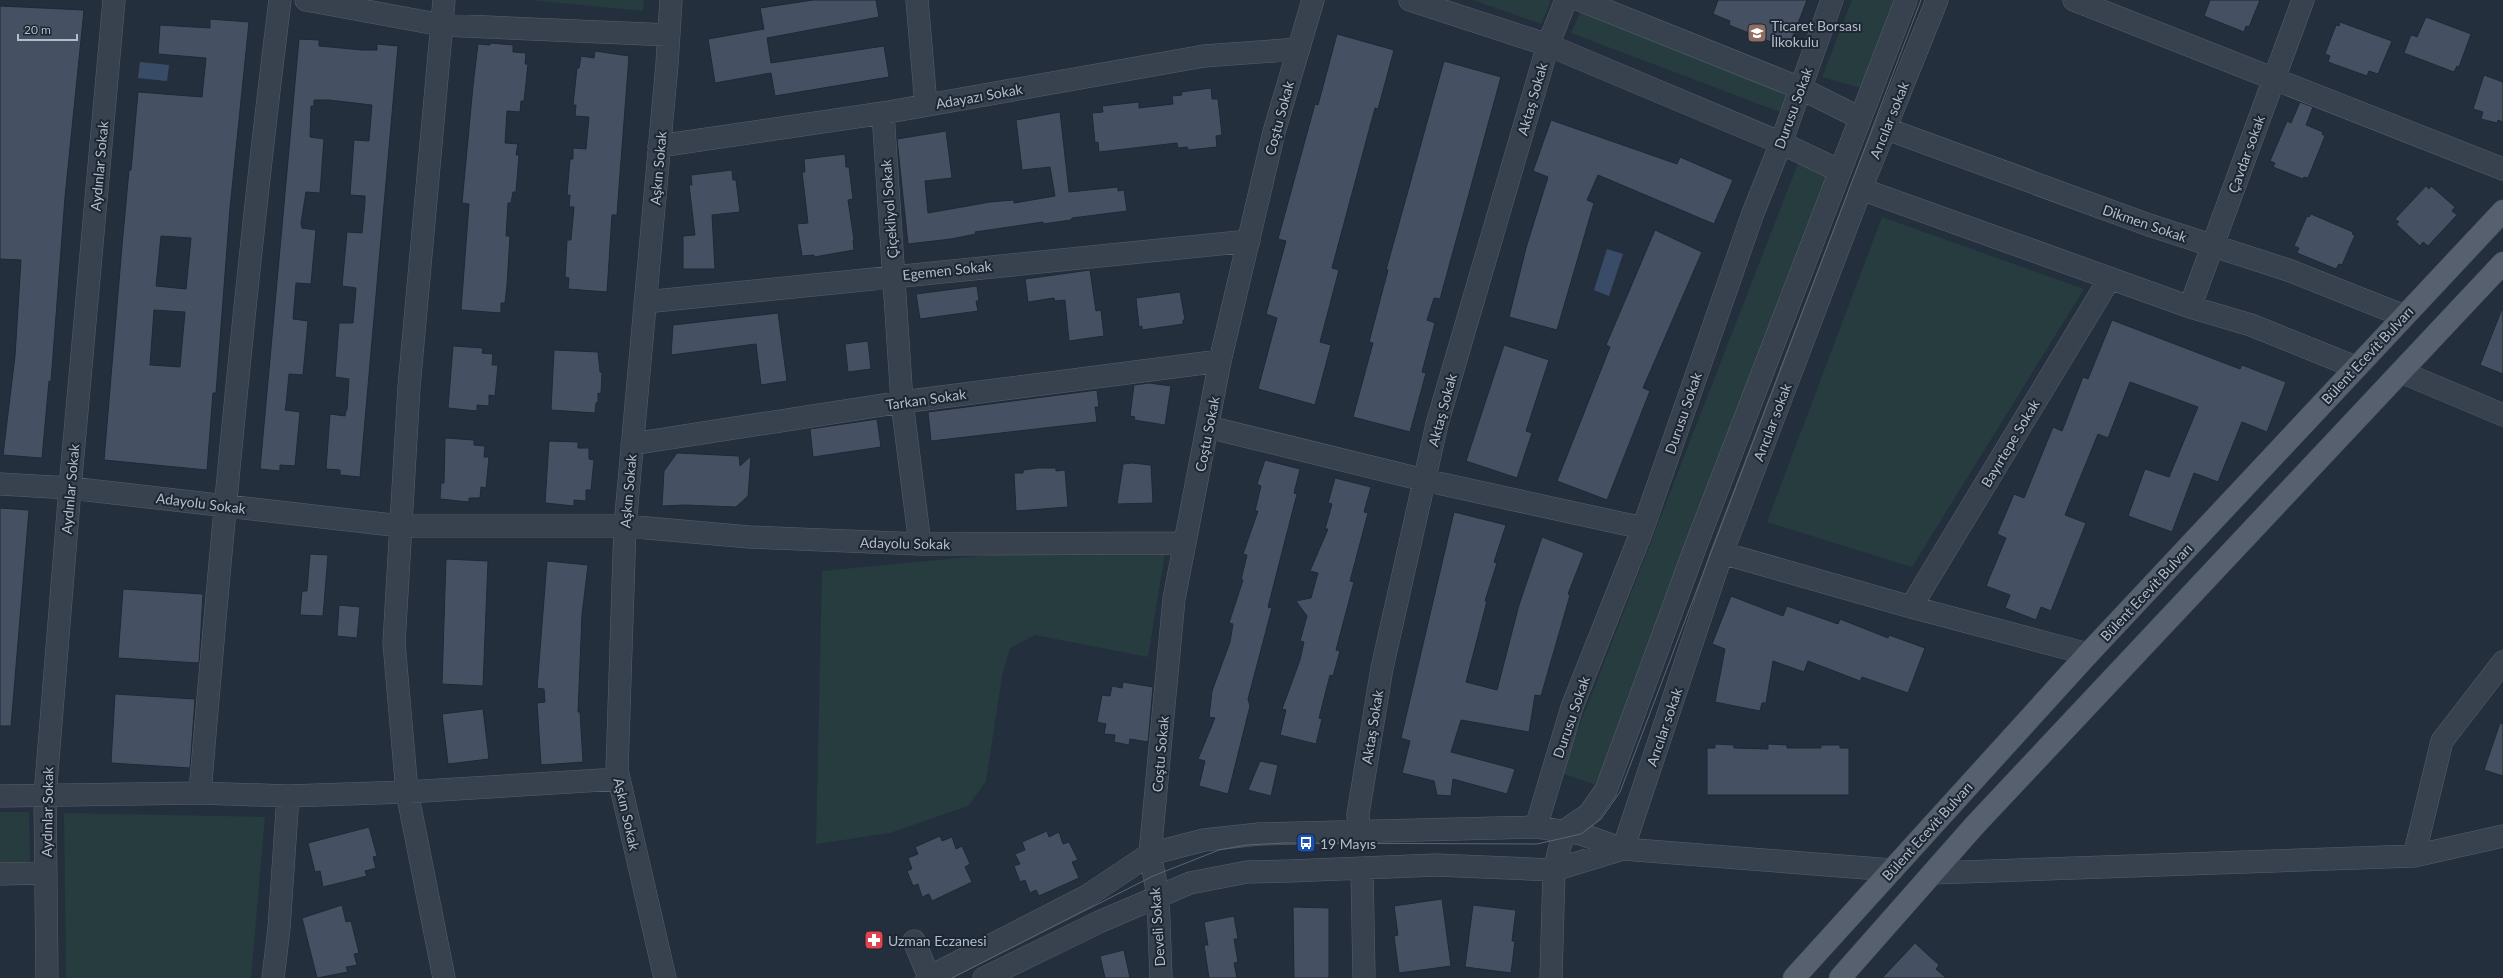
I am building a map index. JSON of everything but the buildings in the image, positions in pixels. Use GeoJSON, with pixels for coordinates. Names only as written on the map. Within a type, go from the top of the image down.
{"type":"FeatureCollection","features":[{"type":"Feature","properties":{"kind":"main road","name":"Bülent Ecevit Bulvarı"},"geometry":{"type":"LineString","coordinates":[[1794,978],[2088,654],[2355,367],[2503,211]]}},
{"type":"Feature","properties":{"kind":"main road"},"geometry":{"type":"LineString","coordinates":[[1840,978],[1932,873],[2503,263]]}},
{"type":"Feature","properties":{"kind":"street","name":"Aydınlar Sokak"},"geometry":{"type":"LineString","coordinates":[[47,978],[45,796],[70,488],[114,0]]}},
{"type":"Feature","properties":{"kind":"street"},"geometry":{"type":"LineString","coordinates":[[200,793],[224,506],[255,201],[280,0]]}},
{"type":"Feature","properties":{"kind":"street"},"geometry":{"type":"LineString","coordinates":[[306,0],[442,25],[669,35]]}},
{"type":"Feature","properties":{"kind":"street"},"geometry":{"type":"LineString","coordinates":[[444,0],[409,387],[394,643],[407,792],[444,978]]}},
{"type":"Feature","properties":{"kind":"street","name":"Aşkın Sokak"},"geometry":{"type":"LineString","coordinates":[[664,978],[617,770],[625,526],[660,146],[671,0]]}},
{"type":"Feature","properties":{"kind":"street"},"geometry":{"type":"LineString","coordinates":[[917,0],[926,105]]}},
{"type":"Feature","properties":{"kind":"street","name":"Coştu Sokak"},"geometry":{"type":"LineString","coordinates":[[1156,886],[1150,854],[1174,599],[1220,361],[1274,132],[1313,0]]}},
{"type":"Feature","properties":{"kind":"street"},"geometry":{"type":"LineString","coordinates":[[1410,0],[1548,45],[1781,143],[1840,171]]}},
{"type":"Feature","properties":{"kind":"street","name":"Aktaş Sokak"},"geometry":{"type":"LineString","coordinates":[[1359,830],[1358,814],[1382,668],[1437,424],[1548,45],[1566,0]]}},
{"type":"Feature","properties":{"kind":"street"},"geometry":{"type":"LineString","coordinates":[[1580,0],[1800,88],[1860,118]]}},
{"type":"Feature","properties":{"kind":"street","name":"Durusu Sokak"},"geometry":{"type":"LineString","coordinates":[[1536,827],[1572,707],[1643,528],[1753,213],[1781,143],[1832,0]]}},
{"type":"Feature","properties":{"kind":"street"},"geometry":{"type":"LineString","coordinates":[[1551,978],[1554,870],[1564,831],[1588,814],[1606,790],[1695,548],[1906,0]]}},
{"type":"Feature","properties":{"kind":"street","name":"Arıcılar sokak"},"geometry":{"type":"LineString","coordinates":[[1623,849],[1722,553],[1861,189],[1887,129],[1937,0]]}},
{"type":"Feature","properties":{"kind":"street"},"geometry":{"type":"LineString","coordinates":[[2074,0],[2503,169]]}},
{"type":"Feature","properties":{"kind":"street","name":"Çavdar sokak"},"geometry":{"type":"LineString","coordinates":[[2190,307],[2303,0]]}},
{"type":"Feature","properties":{"kind":"street","name":"Adayazı Sokak"},"geometry":{"type":"LineString","coordinates":[[660,146],[883,113],[1204,56],[1298,49]]}},
{"type":"Feature","properties":{"kind":"street","name":"Çiçekliyol Sokak"},"geometry":{"type":"LineString","coordinates":[[883,113],[902,402],[920,544]]}},
{"type":"Feature","properties":{"kind":"street","name":"Dikmen Sokak"},"geometry":{"type":"LineString","coordinates":[[1887,129],[2149,225],[2288,270],[2404,316]]}},
{"type":"Feature","properties":{"kind":"street"},"geometry":{"type":"LineString","coordinates":[[1861,189],[2190,307],[2251,325],[2355,367]]}},
{"type":"Feature","properties":{"kind":"street","name":"Egemen Sokak"},"geometry":{"type":"LineString","coordinates":[[645,302],[894,275],[1248,241]]}},
{"type":"Feature","properties":{"kind":"street","name":"Bayırtepe Sokak"},"geometry":{"type":"LineString","coordinates":[[1911,607],[2110,278]]}},
{"type":"Feature","properties":{"kind":"street","name":"Tarkan Sokak"},"geometry":{"type":"LineString","coordinates":[[632,444],[902,402],[1220,361]]}},
{"type":"Feature","properties":{"kind":"street"},"geometry":{"type":"LineString","coordinates":[[2401,372],[2503,415]]}},
{"type":"Feature","properties":{"kind":"street"},"geometry":{"type":"LineString","coordinates":[[1208,427],[1424,480],[1643,528]]}},
{"type":"Feature","properties":{"kind":"street","name":"Adayolu Sokak"},"geometry":{"type":"LineString","coordinates":[[0,484],[70,488],[401,526],[625,526],[749,537],[920,544],[1185,543]]}},
{"type":"Feature","properties":{"kind":"street"},"geometry":{"type":"LineString","coordinates":[[1722,553],[1911,607],[2088,654]]}},
{"type":"Feature","properties":{"kind":"street"},"geometry":{"type":"LineString","coordinates":[[2414,856],[2442,741],[2503,662]]}},
{"type":"Feature","properties":{"kind":"street"},"geometry":{"type":"LineString","coordinates":[[0,796],[200,793],[288,796],[407,792],[619,779]]}},
{"type":"Feature","properties":{"kind":"street"},"geometry":{"type":"LineString","coordinates":[[273,978],[280,928],[288,796]]}},
{"type":"Feature","properties":{"kind":"street"},"geometry":{"type":"LineString","coordinates":[[914,941],[928,977],[1081,900],[1150,854],[1204,840],[1259,834],[1359,830],[1536,827],[1564,831],[1623,849],[1892,870]]}},
{"type":"Feature","properties":{"kind":"street"},"geometry":{"type":"LineString","coordinates":[[1932,873],[2414,856],[2503,836]]}},
{"type":"Feature","properties":{"kind":"street"},"geometry":{"type":"LineString","coordinates":[[984,978],[1156,886],[1190,883],[1247,872],[1362,869],[1436,865],[1554,870],[1623,849]]}},
{"type":"Feature","properties":{"kind":"street"},"geometry":{"type":"LineString","coordinates":[[1362,869],[1364,978]]}},
{"type":"Feature","properties":{"kind":"street"},"geometry":{"type":"LineString","coordinates":[[0,874],[46,873]]}},
{"type":"Feature","properties":{"kind":"street","name":"Develi Sokak"},"geometry":{"type":"LineString","coordinates":[[1156,886],[1161,978]]}},
{"type":"Feature","properties":{"kind":"green space"},"geometry":{"type":"Polygon","coordinates":[[[531,0],[644,0],[643,11],[531,0]]]}},
{"type":"Feature","properties":{"kind":"green space"},"geometry":{"type":"Polygon","coordinates":[[[1473,0],[1548,0],[1551,1],[1541,24],[1473,0]]]}},
{"type":"Feature","properties":{"kind":"green space"},"geometry":{"type":"Polygon","coordinates":[[[1852,0],[1901,0],[1868,90],[1822,77],[1852,0]]]}},
{"type":"Feature","properties":{"kind":"green space"},"geometry":{"type":"Polygon","coordinates":[[[1581,11],[1790,92],[1780,112],[1571,33],[1581,11]]]}},
{"type":"Feature","properties":{"kind":"green space"},"geometry":{"type":"Polygon","coordinates":[[[1799,161],[1835,174],[1596,785],[1561,773],[1799,161]]]}},
{"type":"Feature","properties":{"kind":"green space"},"geometry":{"type":"Polygon","coordinates":[[[1882,217],[2084,289],[1912,567],[1767,522],[1882,217]]]}},
{"type":"Feature","properties":{"kind":"green space"},"geometry":{"type":"Polygon","coordinates":[[[1165,553],[1148,657],[1035,635],[1010,648],[1002,676],[986,781],[968,806],[890,833],[816,844],[822,571],[990,555],[1165,553]]]}},
{"type":"Feature","properties":{"kind":"green space"},"geometry":{"type":"Polygon","coordinates":[[[0,812],[29,812],[30,862],[0,863],[0,812]]]}},
{"type":"Feature","properties":{"kind":"green space"},"geometry":{"type":"Polygon","coordinates":[[[64,813],[265,817],[251,978],[66,978],[64,813]]]}},
{"type":"Feature","properties":{"kind":"water"},"geometry":{"type":"Polygon","coordinates":[[[140,62],[169,65],[167,81],[138,78],[140,62]]]}},
{"type":"Feature","properties":{"kind":"water"},"geometry":{"type":"Polygon","coordinates":[[[1607,249],[1623,254],[1609,296],[1594,290],[1607,249]]]}},
{"type":"Feature","properties":{"kind":"tram line"},"geometry":{"type":"LineString","coordinates":[[952,978],[1153,876],[1219,850],[1246,845],[1285,843],[1537,844],[1581,834],[1601,819],[1620,792],[1921,0]]}},
{"type":"Feature","properties":{"kind":"place","name":"Ticaret Borsası İlkokulu"},"geometry":{"type":"Point","coordinates":[1757,33]}},
{"type":"Feature","properties":{"kind":"place","name":"19 Mayıs"},"geometry":{"type":"Point","coordinates":[1306,843]}},
{"type":"Feature","properties":{"kind":"place","name":"Uzman Eczanesi"},"geometry":{"type":"Point","coordinates":[874,940]}}]}
